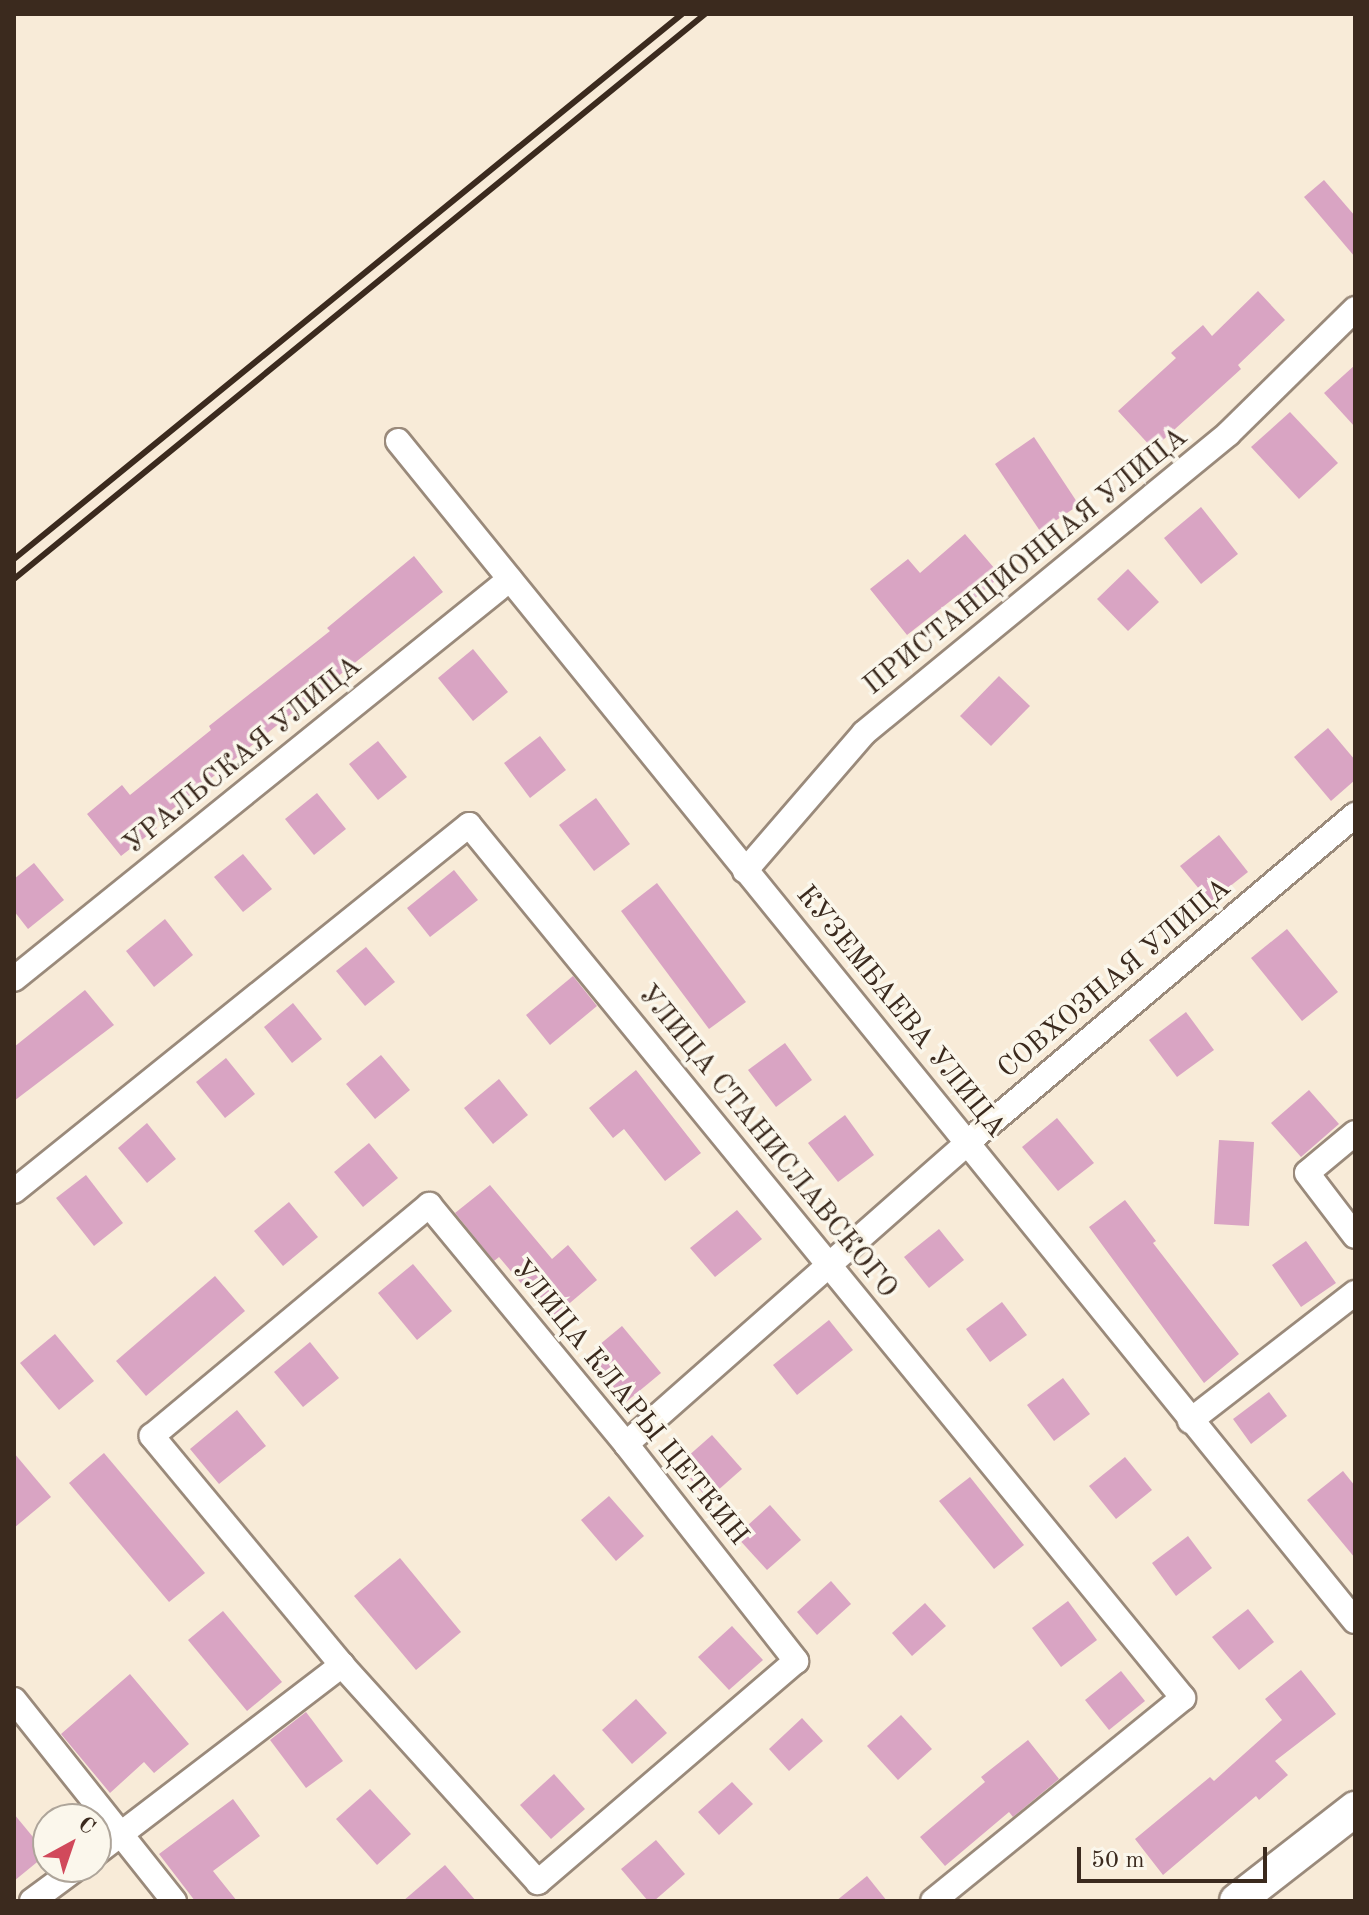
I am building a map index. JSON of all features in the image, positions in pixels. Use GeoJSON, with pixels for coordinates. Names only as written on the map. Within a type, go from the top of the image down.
{"type":"FeatureCollection","features":[{"type":"Feature","properties":{"kind":"main road"},"geometry":{"type":"LineString","coordinates":[[1237,1901],[1355,1809]]}},
{"type":"Feature","properties":{"kind":"street","name":"ПРИСТАНЦИОННАЯ УЛИЦА"},"geometry":{"type":"LineString","coordinates":[[745,871],[864,733],[1229,433],[1355,309]]}},
{"type":"Feature","properties":{"kind":"street","name":"КУЗЕМБАЕВА УЛИЦА"},"geometry":{"type":"LineString","coordinates":[[398,441],[1355,1621]]}},
{"type":"Feature","properties":{"kind":"street","name":"УРАЛЬСКАЯ УЛИЦА"},"geometry":{"type":"LineString","coordinates":[[14,979],[510,579]]}},
{"type":"Feature","properties":{"kind":"street","name":"СОВХОЗНАЯ УЛИЦА"},"geometry":{"type":"LineString","coordinates":[[626,1444],[968,1142],[1355,815]]}},
{"type":"Feature","properties":{"kind":"street","name":"УЛИЦА СТАНИСЛАВСКОГО"},"geometry":{"type":"LineString","coordinates":[[14,1191],[469,825],[1183,1698],[933,1901]]}},
{"type":"Feature","properties":{"kind":"street"},"geometry":{"type":"LineString","coordinates":[[1355,1133],[1307,1173],[1355,1236]]}},
{"type":"Feature","properties":{"kind":"street","name":"УЛИЦА КЛАРЫ ЦЕТКИН"},"geometry":{"type":"LineString","coordinates":[[429,1205],[626,1444],[796,1661],[538,1882],[342,1665],[152,1436],[429,1205]]}},
{"type":"Feature","properties":{"kind":"street"},"geometry":{"type":"LineString","coordinates":[[1190,1421],[1355,1293]]}},
{"type":"Feature","properties":{"kind":"street"},"geometry":{"type":"LineString","coordinates":[[112,1841],[342,1665]]}},
{"type":"Feature","properties":{"kind":"street"},"geometry":{"type":"LineString","coordinates":[[14,1700],[174,1901]]}},
{"type":"Feature","properties":{"kind":"street"},"geometry":{"type":"LineString","coordinates":[[32,1901],[56,1883]]}},
{"type":"Feature","properties":{"kind":"building"},"geometry":{"type":"Polygon","coordinates":[[[1324,180],[1355,216],[1355,257],[1304,197],[1324,180]]]}},
{"type":"Feature","properties":{"kind":"building"},"geometry":{"type":"Polygon","coordinates":[[[1258,291],[1285,320],[1238,365],[1241,369],[1153,449],[1118,411],[1176,358],[1171,353],[1203,325],[1212,336],[1258,291]]]}},
{"type":"Feature","properties":{"kind":"building"},"geometry":{"type":"Polygon","coordinates":[[[1355,365],[1355,427],[1324,393],[1355,365]]]}},
{"type":"Feature","properties":{"kind":"building"},"geometry":{"type":"Polygon","coordinates":[[[1290,412],[1338,463],[1299,499],[1251,447],[1290,412]]]}},
{"type":"Feature","properties":{"kind":"building"},"geometry":{"type":"Polygon","coordinates":[[[1034,437],[1079,505],[1040,531],[995,464],[1034,437]]]}},
{"type":"Feature","properties":{"kind":"building"},"geometry":{"type":"Polygon","coordinates":[[[1201,507],[1238,554],[1201,584],[1164,538],[1201,507]]]}},
{"type":"Feature","properties":{"kind":"building"},"geometry":{"type":"Polygon","coordinates":[[[965,534],[1001,576],[967,605],[958,595],[907,635],[870,589],[908,559],[920,573],[965,534]]]}},
{"type":"Feature","properties":{"kind":"building"},"geometry":{"type":"Polygon","coordinates":[[[414,556],[443,592],[154,824],[157,828],[121,856],[87,814],[122,785],[130,795],[211,730],[209,726],[330,631],[327,628],[414,556]]]}},
{"type":"Feature","properties":{"kind":"building"},"geometry":{"type":"Polygon","coordinates":[[[1128,569],[1159,602],[1128,631],[1097,599],[1128,569]]]}},
{"type":"Feature","properties":{"kind":"building"},"geometry":{"type":"Polygon","coordinates":[[[473,649],[508,692],[473,721],[438,678],[473,649]]]}},
{"type":"Feature","properties":{"kind":"building"},"geometry":{"type":"Polygon","coordinates":[[[999,676],[1030,706],[991,746],[960,716],[999,676]]]}},
{"type":"Feature","properties":{"kind":"building"},"geometry":{"type":"Polygon","coordinates":[[[1328,728],[1355,760],[1355,780],[1331,801],[1294,757],[1328,728]]]}},
{"type":"Feature","properties":{"kind":"building"},"geometry":{"type":"Polygon","coordinates":[[[540,736],[566,770],[530,798],[504,763],[540,736]]]}},
{"type":"Feature","properties":{"kind":"building"},"geometry":{"type":"Polygon","coordinates":[[[378,741],[407,777],[378,800],[349,764],[378,741]]]}},
{"type":"Feature","properties":{"kind":"building"},"geometry":{"type":"Polygon","coordinates":[[[317,793],[346,829],[314,855],[285,819],[317,793]]]}},
{"type":"Feature","properties":{"kind":"building"},"geometry":{"type":"Polygon","coordinates":[[[596,798],[630,844],[594,871],[559,825],[596,798]]]}},
{"type":"Feature","properties":{"kind":"building"},"geometry":{"type":"Polygon","coordinates":[[[1219,835],[1248,872],[1210,902],[1180,866],[1219,835]]]}},
{"type":"Feature","properties":{"kind":"building"},"geometry":{"type":"Polygon","coordinates":[[[243,854],[272,889],[243,912],[214,877],[243,854]]]}},
{"type":"Feature","properties":{"kind":"building"},"geometry":{"type":"Polygon","coordinates":[[[34,863],[64,900],[28,929],[14,911],[14,879],[34,863]]]}},
{"type":"Feature","properties":{"kind":"building"},"geometry":{"type":"Polygon","coordinates":[[[454,870],[478,900],[430,937],[407,908],[454,870]]]}},
{"type":"Feature","properties":{"kind":"building"},"geometry":{"type":"Polygon","coordinates":[[[657,883],[746,1002],[709,1029],[621,911],[657,883]]]}},
{"type":"Feature","properties":{"kind":"building"},"geometry":{"type":"Polygon","coordinates":[[[165,919],[193,955],[154,987],[126,951],[165,919]]]}},
{"type":"Feature","properties":{"kind":"building"},"geometry":{"type":"Polygon","coordinates":[[[1287,929],[1338,992],[1302,1021],[1251,958],[1287,929]]]}},
{"type":"Feature","properties":{"kind":"building"},"geometry":{"type":"Polygon","coordinates":[[[366,947],[395,982],[365,1006],[336,971],[366,947]]]}},
{"type":"Feature","properties":{"kind":"building"},"geometry":{"type":"Polygon","coordinates":[[[573,976],[597,1006],[550,1045],[526,1015],[573,976]]]}},
{"type":"Feature","properties":{"kind":"building"},"geometry":{"type":"Polygon","coordinates":[[[85,990],[114,1025],[14,1101],[14,1047],[85,990]]]}},
{"type":"Feature","properties":{"kind":"building"},"geometry":{"type":"Polygon","coordinates":[[[293,1003],[322,1039],[292,1063],[264,1027],[293,1003]]]}},
{"type":"Feature","properties":{"kind":"building"},"geometry":{"type":"Polygon","coordinates":[[[1186,1012],[1214,1050],[1177,1077],[1149,1040],[1186,1012]]]}},
{"type":"Feature","properties":{"kind":"building"},"geometry":{"type":"Polygon","coordinates":[[[785,1043],[812,1080],[776,1107],[748,1070],[785,1043]]]}},
{"type":"Feature","properties":{"kind":"building"},"geometry":{"type":"Polygon","coordinates":[[[381,1055],[410,1090],[375,1119],[346,1084],[381,1055]]]}},
{"type":"Feature","properties":{"kind":"building"},"geometry":{"type":"Polygon","coordinates":[[[226,1058],[255,1094],[225,1118],[196,1082],[226,1058]]]}},
{"type":"Feature","properties":{"kind":"building"},"geometry":{"type":"Polygon","coordinates":[[[636,1070],[701,1153],[665,1181],[624,1129],[613,1138],[589,1108],[636,1070]]]}},
{"type":"Feature","properties":{"kind":"building"},"geometry":{"type":"Polygon","coordinates":[[[499,1079],[528,1115],[493,1144],[464,1108],[499,1079]]]}},
{"type":"Feature","properties":{"kind":"building"},"geometry":{"type":"Polygon","coordinates":[[[1309,1090],[1339,1124],[1301,1157],[1271,1123],[1309,1090]]]}},
{"type":"Feature","properties":{"kind":"building"},"geometry":{"type":"Polygon","coordinates":[[[845,1115],[874,1155],[838,1182],[808,1143],[845,1115]]]}},
{"type":"Feature","properties":{"kind":"building"},"geometry":{"type":"Polygon","coordinates":[[[1057,1118],[1094,1163],[1058,1191],[1022,1147],[1057,1118]]]}},
{"type":"Feature","properties":{"kind":"building"},"geometry":{"type":"Polygon","coordinates":[[[147,1123],[176,1159],[147,1183],[118,1148],[147,1123]]]}},
{"type":"Feature","properties":{"kind":"building"},"geometry":{"type":"Polygon","coordinates":[[[1219,1140],[1254,1142],[1249,1226],[1214,1224],[1219,1140]]]}},
{"type":"Feature","properties":{"kind":"building"},"geometry":{"type":"Polygon","coordinates":[[[369,1143],[398,1178],[363,1207],[334,1172],[369,1143]]]}},
{"type":"Feature","properties":{"kind":"building"},"geometry":{"type":"Polygon","coordinates":[[[86,1175],[123,1223],[94,1246],[56,1198],[86,1175]]]}},
{"type":"Feature","properties":{"kind":"building"},"geometry":{"type":"Polygon","coordinates":[[[490,1185],[552,1259],[568,1245],[597,1280],[551,1319],[499,1257],[494,1261],[455,1213],[490,1185]]]}},
{"type":"Feature","properties":{"kind":"building"},"geometry":{"type":"Polygon","coordinates":[[[1125,1200],[1156,1241],[1153,1243],[1239,1354],[1204,1383],[1089,1227],[1125,1200]]]}},
{"type":"Feature","properties":{"kind":"building"},"geometry":{"type":"Polygon","coordinates":[[[289,1202],[318,1237],[283,1266],[254,1231],[289,1202]]]}},
{"type":"Feature","properties":{"kind":"building"},"geometry":{"type":"Polygon","coordinates":[[[737,1210],[762,1239],[715,1277],[690,1248],[737,1210]]]}},
{"type":"Feature","properties":{"kind":"building"},"geometry":{"type":"Polygon","coordinates":[[[939,1229],[964,1260],[929,1288],[904,1257],[939,1229]]]}},
{"type":"Feature","properties":{"kind":"building"},"geometry":{"type":"Polygon","coordinates":[[[1306,1241],[1336,1283],[1301,1307],[1272,1265],[1306,1241]]]}},
{"type":"Feature","properties":{"kind":"building"},"geometry":{"type":"Polygon","coordinates":[[[413,1264],[452,1311],[417,1340],[378,1293],[413,1264]]]}},
{"type":"Feature","properties":{"kind":"building"},"geometry":{"type":"Polygon","coordinates":[[[215,1276],[245,1311],[146,1396],[116,1361],[215,1276]]]}},
{"type":"Feature","properties":{"kind":"building"},"geometry":{"type":"Polygon","coordinates":[[[1002,1302],[1027,1335],[990,1362],[966,1329],[1002,1302]]]}},
{"type":"Feature","properties":{"kind":"building"},"geometry":{"type":"Polygon","coordinates":[[[829,1320],[853,1350],[797,1395],[773,1365],[829,1320]]]}},
{"type":"Feature","properties":{"kind":"building"},"geometry":{"type":"Polygon","coordinates":[[[622,1326],[661,1373],[626,1402],[587,1355],[622,1326]]]}},
{"type":"Feature","properties":{"kind":"building"},"geometry":{"type":"Polygon","coordinates":[[[55,1334],[94,1381],[59,1410],[20,1363],[55,1334]]]}},
{"type":"Feature","properties":{"kind":"building"},"geometry":{"type":"Polygon","coordinates":[[[310,1342],[339,1378],[303,1407],[274,1372],[310,1342]]]}},
{"type":"Feature","properties":{"kind":"building"},"geometry":{"type":"Polygon","coordinates":[[[1063,1378],[1090,1414],[1054,1441],[1027,1405],[1063,1378]]]}},
{"type":"Feature","properties":{"kind":"building"},"geometry":{"type":"Polygon","coordinates":[[[1269,1392],[1287,1416],[1251,1444],[1233,1419],[1269,1392]]]}},
{"type":"Feature","properties":{"kind":"building"},"geometry":{"type":"Polygon","coordinates":[[[237,1410],[266,1446],[219,1484],[190,1449],[237,1410]]]}},
{"type":"Feature","properties":{"kind":"building"},"geometry":{"type":"Polygon","coordinates":[[[712,1435],[742,1469],[708,1499],[678,1465],[712,1435]]]}},
{"type":"Feature","properties":{"kind":"building"},"geometry":{"type":"Polygon","coordinates":[[[14,1453],[51,1497],[14,1528],[14,1453]]]}},
{"type":"Feature","properties":{"kind":"building"},"geometry":{"type":"Polygon","coordinates":[[[104,1453],[205,1573],[169,1602],[69,1483],[104,1453]]]}},
{"type":"Feature","properties":{"kind":"building"},"geometry":{"type":"Polygon","coordinates":[[[1125,1457],[1152,1490],[1116,1519],[1089,1486],[1125,1457]]]}},
{"type":"Feature","properties":{"kind":"building"},"geometry":{"type":"Polygon","coordinates":[[[1343,1471],[1355,1486],[1355,1558],[1307,1500],[1343,1471]]]}},
{"type":"Feature","properties":{"kind":"building"},"geometry":{"type":"Polygon","coordinates":[[[970,1477],[1024,1545],[994,1569],[939,1501],[970,1477]]]}},
{"type":"Feature","properties":{"kind":"building"},"geometry":{"type":"Polygon","coordinates":[[[609,1496],[644,1536],[616,1561],[581,1520],[609,1496]]]}},
{"type":"Feature","properties":{"kind":"building"},"geometry":{"type":"Polygon","coordinates":[[[770,1505],[801,1540],[767,1570],[736,1536],[770,1505]]]}},
{"type":"Feature","properties":{"kind":"building"},"geometry":{"type":"Polygon","coordinates":[[[1188,1536],[1212,1568],[1176,1596],[1152,1563],[1188,1536]]]}},
{"type":"Feature","properties":{"kind":"building"},"geometry":{"type":"Polygon","coordinates":[[[400,1558],[461,1632],[416,1670],[354,1596],[400,1558]]]}},
{"type":"Feature","properties":{"kind":"building"},"geometry":{"type":"Polygon","coordinates":[[[831,1581],[851,1604],[817,1635],[797,1612],[831,1581]]]}},
{"type":"Feature","properties":{"kind":"building"},"geometry":{"type":"Polygon","coordinates":[[[1068,1601],[1097,1640],[1061,1667],[1032,1628],[1068,1601]]]}},
{"type":"Feature","properties":{"kind":"building"},"geometry":{"type":"Polygon","coordinates":[[[925,1603],[946,1626],[912,1656],[892,1633],[925,1603]]]}},
{"type":"Feature","properties":{"kind":"building"},"geometry":{"type":"Polygon","coordinates":[[[1248,1609],[1274,1642],[1239,1670],[1212,1637],[1248,1609]]]}},
{"type":"Feature","properties":{"kind":"building"},"geometry":{"type":"Polygon","coordinates":[[[223,1611],[282,1682],[247,1711],[188,1640],[223,1611]]]}},
{"type":"Feature","properties":{"kind":"building"},"geometry":{"type":"Polygon","coordinates":[[[732,1626],[763,1660],[729,1690],[698,1657],[732,1626]]]}},
{"type":"Feature","properties":{"kind":"building"},"geometry":{"type":"Polygon","coordinates":[[[1301,1670],[1336,1714],[1275,1761],[1288,1775],[1259,1800],[1256,1796],[1163,1875],[1135,1839],[1210,1777],[1214,1781],[1282,1720],[1265,1699],[1301,1670]]]}},
{"type":"Feature","properties":{"kind":"building"},"geometry":{"type":"Polygon","coordinates":[[[1121,1671],[1145,1701],[1109,1730],[1085,1700],[1121,1671]]]}},
{"type":"Feature","properties":{"kind":"building"},"geometry":{"type":"Polygon","coordinates":[[[130,1674],[189,1744],[154,1773],[144,1762],[110,1793],[61,1734],[130,1674]]]}},
{"type":"Feature","properties":{"kind":"building"},"geometry":{"type":"Polygon","coordinates":[[[636,1699],[667,1733],[632,1764],[602,1730],[636,1699]]]}},
{"type":"Feature","properties":{"kind":"building"},"geometry":{"type":"Polygon","coordinates":[[[306,1712],[343,1761],[306,1788],[270,1740],[306,1712]]]}},
{"type":"Feature","properties":{"kind":"building"},"geometry":{"type":"Polygon","coordinates":[[[901,1715],[932,1749],[898,1780],[867,1746],[901,1715]]]}},
{"type":"Feature","properties":{"kind":"building"},"geometry":{"type":"Polygon","coordinates":[[[802,1718],[823,1741],[789,1771],[769,1749],[802,1718]]]}},
{"type":"Feature","properties":{"kind":"building"},"geometry":{"type":"Polygon","coordinates":[[[1028,1740],[1059,1779],[1013,1817],[1009,1812],[945,1866],[920,1837],[985,1782],[981,1777],[1028,1740]]]}},
{"type":"Feature","properties":{"kind":"building"},"geometry":{"type":"Polygon","coordinates":[[[554,1774],[585,1809],[551,1839],[520,1805],[554,1774]]]}},
{"type":"Feature","properties":{"kind":"building"},"geometry":{"type":"Polygon","coordinates":[[[732,1782],[753,1804],[719,1835],[698,1812],[732,1782]]]}},
{"type":"Feature","properties":{"kind":"building"},"geometry":{"type":"Polygon","coordinates":[[[370,1789],[411,1834],[377,1865],[336,1819],[370,1789]]]}},
{"type":"Feature","properties":{"kind":"building"},"geometry":{"type":"Polygon","coordinates":[[[233,1799],[260,1836],[213,1871],[237,1901],[195,1901],[159,1854],[233,1799]]]}},
{"type":"Feature","properties":{"kind":"building"},"geometry":{"type":"Polygon","coordinates":[[[14,1814],[32,1836],[32,1866],[14,1881],[14,1814]]]}},
{"type":"Feature","properties":{"kind":"building"},"geometry":{"type":"Polygon","coordinates":[[[656,1840],[685,1874],[654,1901],[648,1901],[621,1869],[656,1840]]]}},
{"type":"Feature","properties":{"kind":"building"},"geometry":{"type":"Polygon","coordinates":[[[445,1865],[476,1901],[403,1901],[445,1865]]]}},
{"type":"Feature","properties":{"kind":"building"},"geometry":{"type":"Polygon","coordinates":[[[867,1876],[887,1901],[836,1901],[867,1876]]]}},
{"type":"Feature","properties":{"kind":"railway"},"geometry":{"type":"LineString","coordinates":[[14,559],[682,14]]}},
{"type":"Feature","properties":{"kind":"railway"},"geometry":{"type":"LineString","coordinates":[[14,579],[705,14]]}}]}
